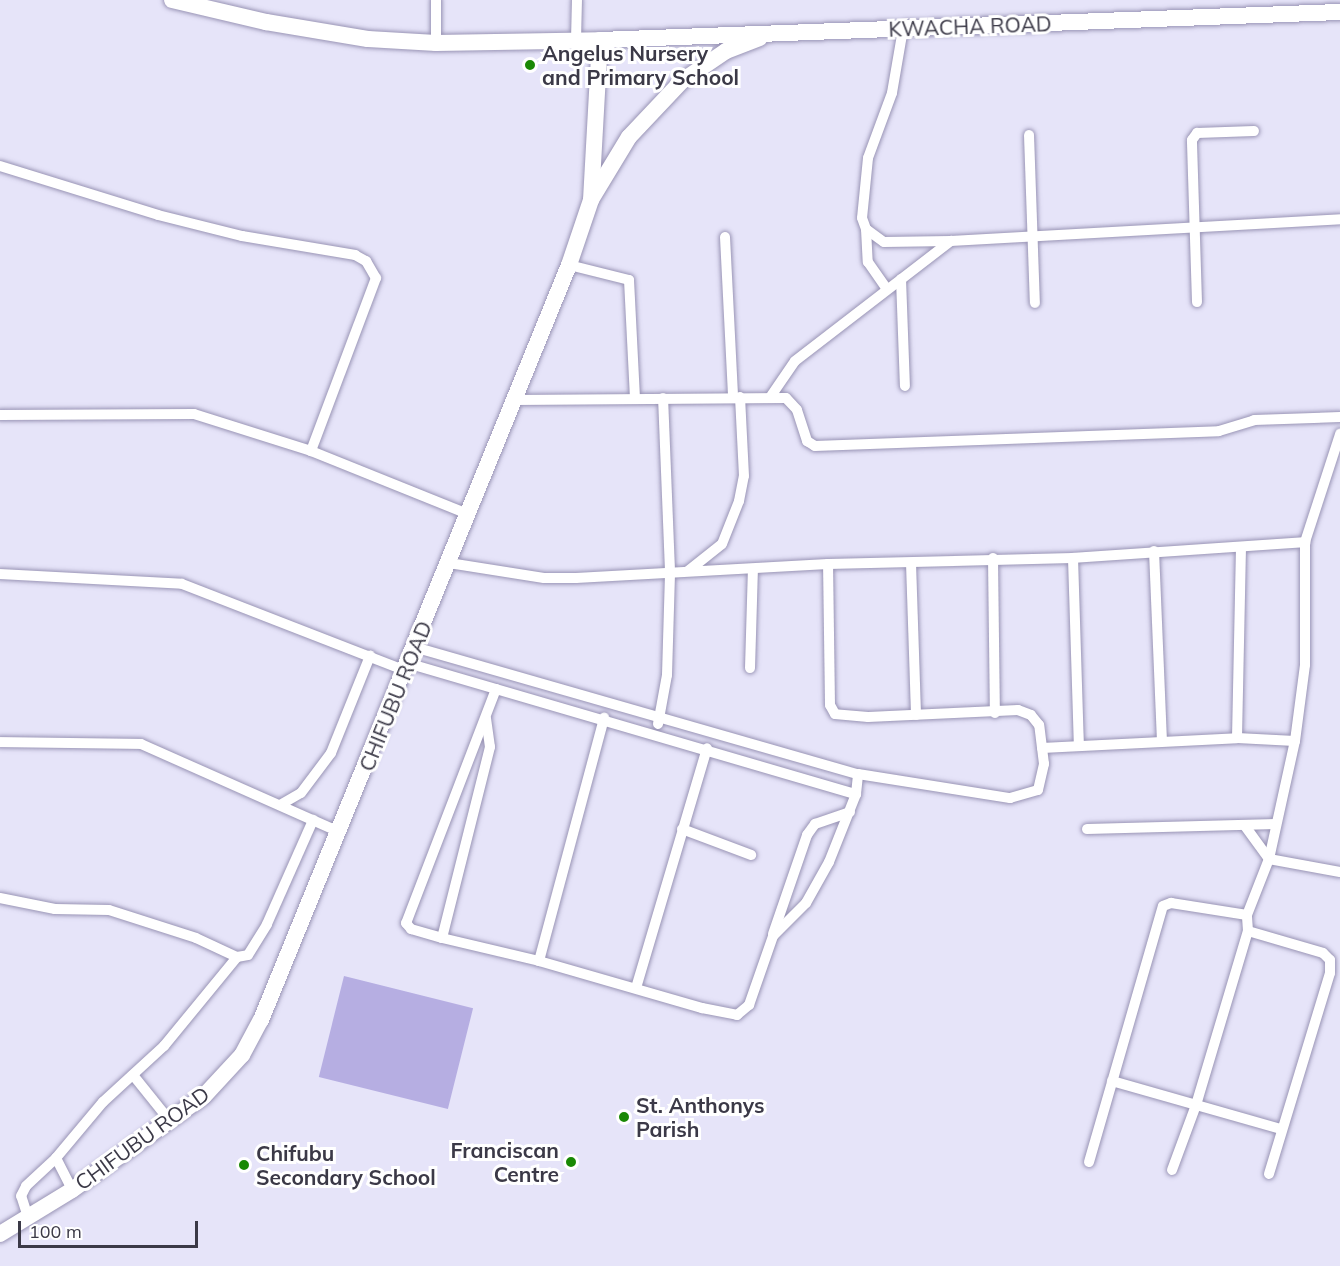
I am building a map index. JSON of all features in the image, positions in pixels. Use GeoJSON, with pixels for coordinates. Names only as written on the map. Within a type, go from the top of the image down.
{"type":"FeatureCollection","features":[{"type":"Feature","properties":{"kind":"main road","name":"KWACHA ROAD"},"geometry":{"type":"LineString","coordinates":[[172,0],[266,22],[368,39],[436,43],[600,40],[1340,12]]}},
{"type":"Feature","properties":{"kind":"main road"},"geometry":{"type":"LineString","coordinates":[[591,200],[629,137],[682,81],[726,51],[772,33]]}},
{"type":"Feature","properties":{"kind":"main road","name":"CHIFUBU ROAD"},"geometry":{"type":"LineString","coordinates":[[0,1234],[72,1190],[204,1096],[242,1055],[261,1020],[470,515],[569,265],[591,200],[600,40]]}},
{"type":"Feature","properties":{"kind":"street"},"geometry":{"type":"LineString","coordinates":[[436,0],[436,43]]}},
{"type":"Feature","properties":{"kind":"street"},"geometry":{"type":"LineString","coordinates":[[576,40],[577,0]]}},
{"type":"Feature","properties":{"kind":"street"},"geometry":{"type":"LineString","coordinates":[[887,289],[868,262],[866,229],[862,218],[868,158],[892,93],[903,28]]}},
{"type":"Feature","properties":{"kind":"street"},"geometry":{"type":"LineString","coordinates":[[1197,302],[1192,140],[1197,133],[1254,131]]}},
{"type":"Feature","properties":{"kind":"street"},"geometry":{"type":"LineString","coordinates":[[1029,135],[1035,303]]}},
{"type":"Feature","properties":{"kind":"street"},"geometry":{"type":"LineString","coordinates":[[0,166],[158,215],[242,236],[355,255],[366,261],[376,278],[311,451]]}},
{"type":"Feature","properties":{"kind":"street"},"geometry":{"type":"LineString","coordinates":[[866,229],[884,242],[951,242],[1340,219]]}},
{"type":"Feature","properties":{"kind":"street"},"geometry":{"type":"LineString","coordinates":[[688,571],[722,544],[739,501],[744,476],[724,237]]}},
{"type":"Feature","properties":{"kind":"street"},"geometry":{"type":"LineString","coordinates":[[771,396],[795,361],[951,242]]}},
{"type":"Feature","properties":{"kind":"street"},"geometry":{"type":"LineString","coordinates":[[569,265],[629,280],[635,398]]}},
{"type":"Feature","properties":{"kind":"street"},"geometry":{"type":"LineString","coordinates":[[901,279],[905,386]]}},
{"type":"Feature","properties":{"kind":"street"},"geometry":{"type":"LineString","coordinates":[[514,400],[771,396],[792,402],[807,441],[815,446],[1219,431],[1254,420],[1340,417]]}},
{"type":"Feature","properties":{"kind":"street"},"geometry":{"type":"LineString","coordinates":[[656,734],[667,675],[670,571],[663,398]]}},
{"type":"Feature","properties":{"kind":"street"},"geometry":{"type":"LineString","coordinates":[[0,415],[194,414],[311,451],[470,515]]}},
{"type":"Feature","properties":{"kind":"street"},"geometry":{"type":"LineString","coordinates":[[1172,1170],[1196,1105],[1248,931],[1247,915],[1269,859],[1295,741],[1305,665],[1305,542],[1340,434]]}},
{"type":"Feature","properties":{"kind":"street"},"geometry":{"type":"LineString","coordinates":[[449,563],[544,578],[828,564],[911,563],[993,558],[1073,558],[1154,551],[1241,549],[1305,542]]}},
{"type":"Feature","properties":{"kind":"street"},"geometry":{"type":"LineString","coordinates":[[1237,738],[1241,549]]}},
{"type":"Feature","properties":{"kind":"street"},"geometry":{"type":"LineString","coordinates":[[1154,551],[1162,741]]}},
{"type":"Feature","properties":{"kind":"street"},"geometry":{"type":"LineString","coordinates":[[993,558],[995,712]]}},
{"type":"Feature","properties":{"kind":"street"},"geometry":{"type":"LineString","coordinates":[[1073,558],[1079,746]]}},
{"type":"Feature","properties":{"kind":"street"},"geometry":{"type":"LineString","coordinates":[[911,563],[916,715]]}},
{"type":"Feature","properties":{"kind":"street"},"geometry":{"type":"LineString","coordinates":[[414,647],[858,774],[1010,798],[1038,789],[1044,764],[1039,725],[1031,715],[1018,710],[844,718],[835,714],[830,705],[828,564]]}},
{"type":"Feature","properties":{"kind":"street"},"geometry":{"type":"LineString","coordinates":[[750,668],[753,569]]}},
{"type":"Feature","properties":{"kind":"street"},"geometry":{"type":"LineString","coordinates":[[0,574],[182,584],[370,656],[604,718],[856,794]]}},
{"type":"Feature","properties":{"kind":"street"},"geometry":{"type":"LineString","coordinates":[[280,806],[301,793],[331,753],[358,693],[370,656]]}},
{"type":"Feature","properties":{"kind":"street"},"geometry":{"type":"LineString","coordinates":[[496,689],[428,875],[407,913],[406,923],[411,929],[737,1015],[749,1005],[807,835],[816,824],[850,812]]}},
{"type":"Feature","properties":{"kind":"street"},"geometry":{"type":"LineString","coordinates":[[559,706],[563,690]]}},
{"type":"Feature","properties":{"kind":"street"},"geometry":{"type":"LineString","coordinates":[[442,938],[490,747],[486,718]]}},
{"type":"Feature","properties":{"kind":"street"},"geometry":{"type":"LineString","coordinates":[[539,961],[604,718]]}},
{"type":"Feature","properties":{"kind":"street"},"geometry":{"type":"LineString","coordinates":[[1042,748],[1237,738],[1295,741]]}},
{"type":"Feature","properties":{"kind":"street"},"geometry":{"type":"LineString","coordinates":[[0,742],[141,744],[340,832]]}},
{"type":"Feature","properties":{"kind":"street"},"geometry":{"type":"LineString","coordinates":[[748,760],[753,745]]}},
{"type":"Feature","properties":{"kind":"street"},"geometry":{"type":"LineString","coordinates":[[636,988],[707,748]]}},
{"type":"Feature","properties":{"kind":"street"},"geometry":{"type":"LineString","coordinates":[[773,936],[806,903],[820,882],[850,812],[856,794],[858,774]]}},
{"type":"Feature","properties":{"kind":"street"},"geometry":{"type":"LineString","coordinates":[[0,898],[55,909],[109,910],[142,918],[237,957],[248,955],[267,924],[313,820]]}},
{"type":"Feature","properties":{"kind":"street"},"geometry":{"type":"LineString","coordinates":[[1087,829],[1276,824]]}},
{"type":"Feature","properties":{"kind":"street"},"geometry":{"type":"LineString","coordinates":[[1245,826],[1269,859],[1340,872]]}},
{"type":"Feature","properties":{"kind":"street"},"geometry":{"type":"LineString","coordinates":[[682,829],[751,855]]}},
{"type":"Feature","properties":{"kind":"street"},"geometry":{"type":"LineString","coordinates":[[1089,1162],[1163,906],[1171,903],[1247,915]]}},
{"type":"Feature","properties":{"kind":"street"},"geometry":{"type":"LineString","coordinates":[[1248,931],[1323,953],[1330,960],[1330,972],[1280,1129],[1269,1174]]}},
{"type":"Feature","properties":{"kind":"street"},"geometry":{"type":"LineString","coordinates":[[28,1216],[21,1196],[103,1102],[134,1076],[164,1046],[237,957]]}},
{"type":"Feature","properties":{"kind":"street"},"geometry":{"type":"LineString","coordinates":[[134,1076],[170,1121]]}},
{"type":"Feature","properties":{"kind":"street"},"geometry":{"type":"LineString","coordinates":[[1112,1081],[1280,1129]]}},
{"type":"Feature","properties":{"kind":"street"},"geometry":{"type":"LineString","coordinates":[[56,1158],[72,1190]]}},
{"type":"Feature","properties":{"kind":"shaded area"},"geometry":{"type":"Polygon","coordinates":[[[344,976],[473,1008],[448,1109],[319,1077],[344,976]]]}},
{"type":"Feature","properties":{"kind":"place","name":"Angelus Nursery and Primary School"},"geometry":{"type":"Point","coordinates":[530,65]}},
{"type":"Feature","properties":{"kind":"place","name":"St. Anthonys Parish"},"geometry":{"type":"Point","coordinates":[624,1117]}},
{"type":"Feature","properties":{"kind":"place","name":"Franciscan Centre"},"geometry":{"type":"Point","coordinates":[571,1162]}},
{"type":"Feature","properties":{"kind":"place","name":"Chifubu Secondary School"},"geometry":{"type":"Point","coordinates":[244,1165]}}]}
